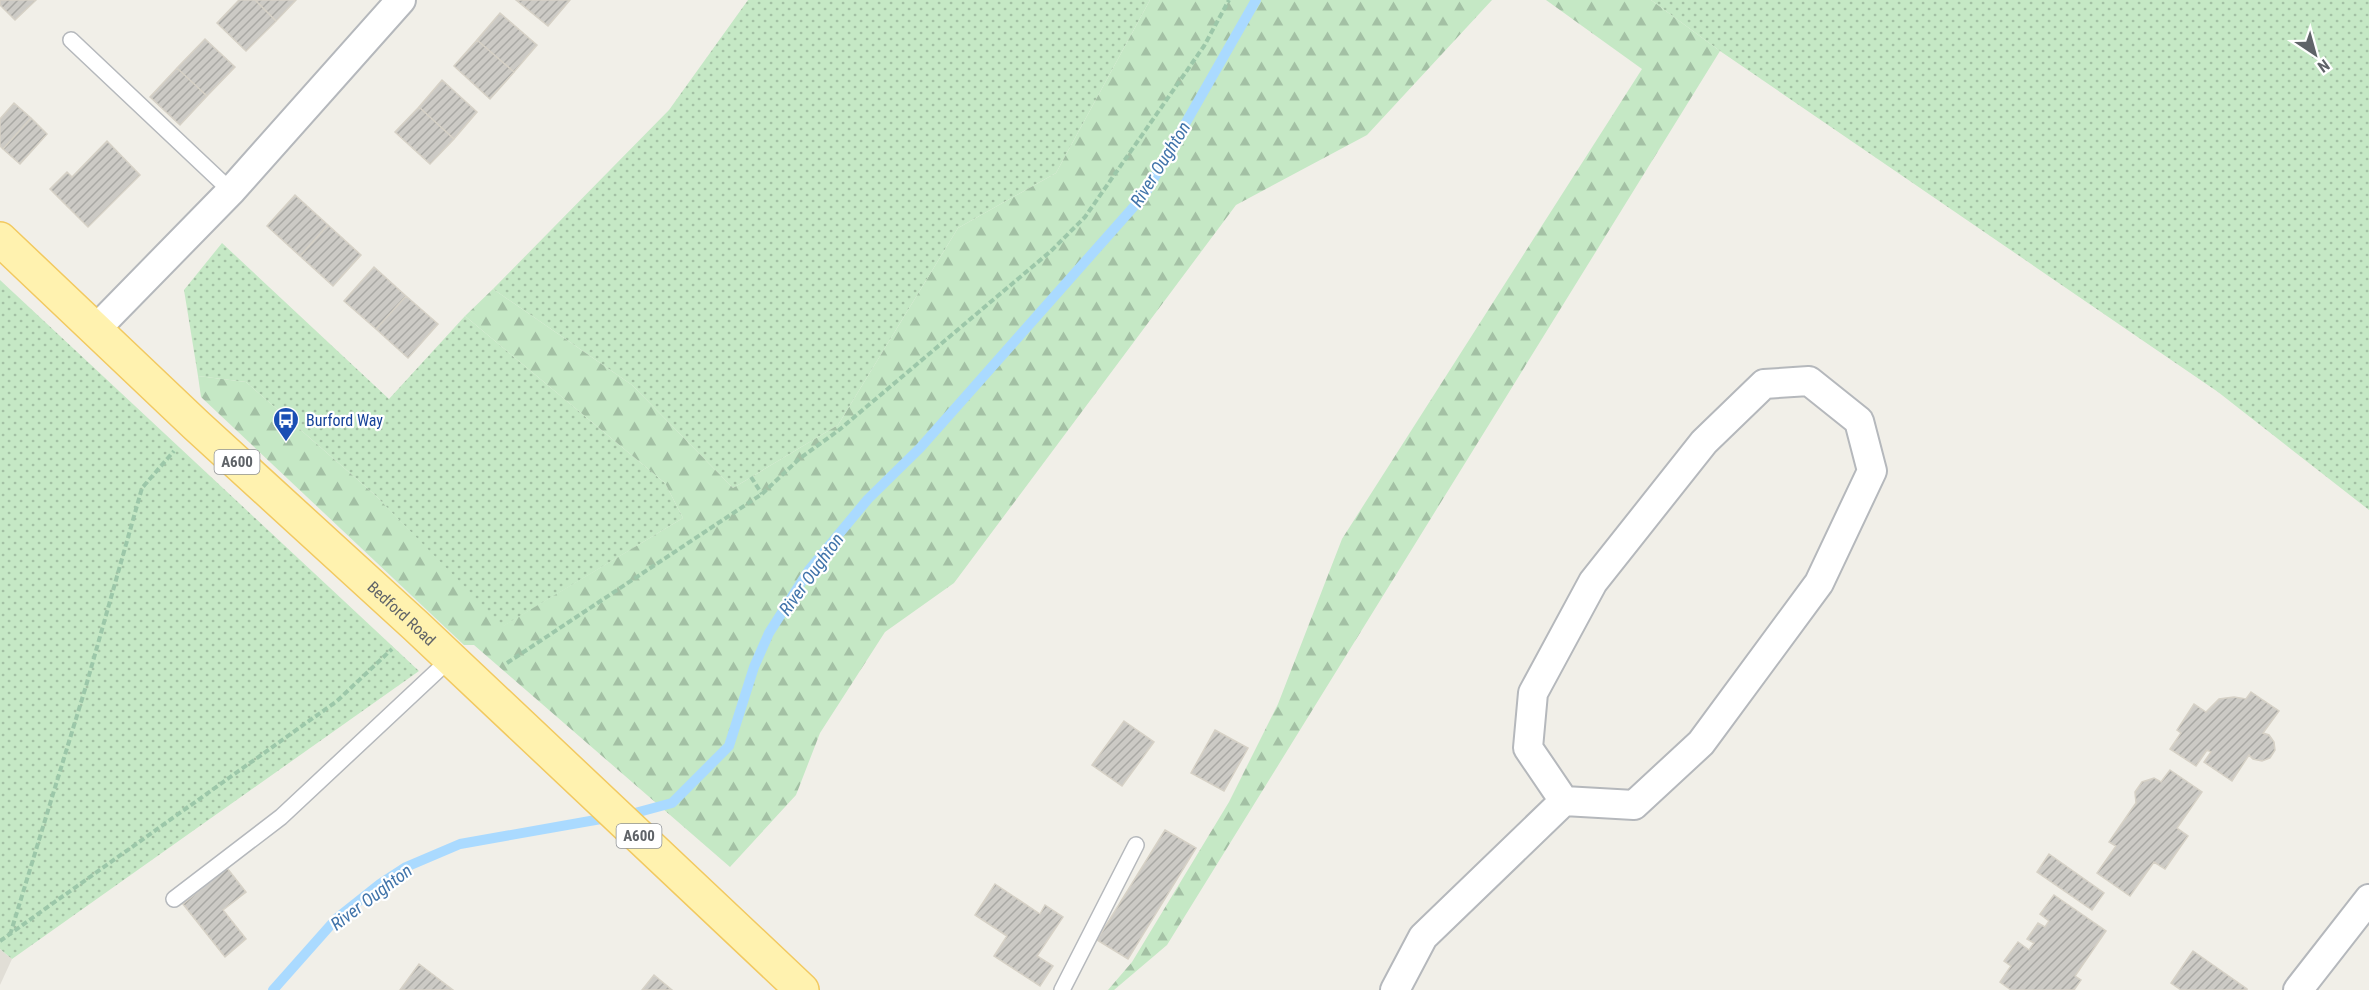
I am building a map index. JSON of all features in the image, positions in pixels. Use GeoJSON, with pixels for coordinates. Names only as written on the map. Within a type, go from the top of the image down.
{"type":"FeatureCollection","features":[{"type":"Feature","properties":{"kind":"main road","name":"Bedford Road"},"geometry":{"type":"LineString","coordinates":[[0,239],[196,425],[416,626],[802,990]]}},
{"type":"Feature","properties":{"kind":"street"},"geometry":{"type":"LineString","coordinates":[[96,328],[231,191],[401,0]]}},
{"type":"Feature","properties":{"kind":"street"},"geometry":{"type":"LineString","coordinates":[[1395,990],[1424,937],[1564,801],[1634,805],[1701,743],[1820,583],[1872,471],[1859,421],[1809,381],[1764,384],[1704,442],[1593,582],[1533,693],[1528,748],[1564,801]]}},
{"type":"Feature","properties":{"kind":"street"},"geometry":{"type":"LineString","coordinates":[[2298,990],[2369,899]]}},
{"type":"Feature","properties":{"kind":"lane"},"geometry":{"type":"LineString","coordinates":[[71,40],[231,191]]}},
{"type":"Feature","properties":{"kind":"lane"},"geometry":{"type":"LineString","coordinates":[[174,898],[281,817],[450,659]]}},
{"type":"Feature","properties":{"kind":"lane"},"geometry":{"type":"LineString","coordinates":[[1062,990],[1136,845]]}},
{"type":"Feature","properties":{"kind":"path"},"geometry":{"type":"LineString","coordinates":[[476,683],[762,494],[799,459],[839,430],[1052,252],[1085,217],[1204,46],[1229,0]]}},
{"type":"Feature","properties":{"kind":"path"},"geometry":{"type":"LineString","coordinates":[[10,935],[86,686],[142,488],[196,425]]}},
{"type":"Feature","properties":{"kind":"path"},"geometry":{"type":"LineString","coordinates":[[751,477],[762,494]]}},
{"type":"Feature","properties":{"kind":"path"},"geometry":{"type":"LineString","coordinates":[[0,942],[337,701],[416,626]]}},
{"type":"Feature","properties":{"kind":"shaded area"},"geometry":{"type":"Polygon","coordinates":[[[0,949],[12,959],[0,985],[0,949]]]}},
{"type":"Feature","properties":{"kind":"green space"},"geometry":{"type":"Polygon","coordinates":[[[748,0],[1150,0],[1056,173],[958,228],[838,425],[733,488],[632,385],[493,289],[669,110],[748,0]]]}},
{"type":"Feature","properties":{"kind":"green space"},"geometry":{"type":"Polygon","coordinates":[[[1150,0],[1492,0],[1367,135],[1236,205],[954,583],[885,632],[820,733],[796,795],[730,867],[474,645],[464,645],[201,397],[198,376],[246,382],[375,495],[503,626],[683,518],[665,483],[465,316],[493,289],[632,385],[733,488],[838,425],[958,228],[1056,173],[1150,0]]]}},
{"type":"Feature","properties":{"kind":"green space"},"geometry":{"type":"Polygon","coordinates":[[[1546,0],[1651,0],[1720,51],[1167,945],[1114,990],[1108,990],[1132,962],[1229,802],[1278,704],[1342,539],[1642,69],[1546,0]]]}},
{"type":"Feature","properties":{"kind":"green space"},"geometry":{"type":"Polygon","coordinates":[[[1651,0],[2369,0],[2369,510],[2218,392],[1720,51],[1651,0]]]}},
{"type":"Feature","properties":{"kind":"green space"},"geometry":{"type":"Polygon","coordinates":[[[222,243],[389,399],[465,316],[665,483],[683,518],[502,627],[375,495],[246,382],[198,376],[184,290],[222,243]]]}},
{"type":"Feature","properties":{"kind":"green space"},"geometry":{"type":"Polygon","coordinates":[[[0,280],[419,671],[12,959],[0,949],[0,280]]]}},
{"type":"Feature","properties":{"kind":"building"},"geometry":{"type":"Polygon","coordinates":[[[0,0],[36,0],[15,20],[0,5],[0,0]]]}},
{"type":"Feature","properties":{"kind":"building"},"geometry":{"type":"Polygon","coordinates":[[[239,0],[255,0],[276,21],[246,51],[217,23],[239,0]]]}},
{"type":"Feature","properties":{"kind":"building"},"geometry":{"type":"Polygon","coordinates":[[[255,0],[296,0],[276,21],[255,0]]]}},
{"type":"Feature","properties":{"kind":"building"},"geometry":{"type":"Polygon","coordinates":[[[516,0],[570,0],[548,26],[516,0]]]}},
{"type":"Feature","properties":{"kind":"building"},"geometry":{"type":"Polygon","coordinates":[[[500,13],[537,45],[514,72],[477,40],[500,13]]]}},
{"type":"Feature","properties":{"kind":"building"},"geometry":{"type":"Polygon","coordinates":[[[205,39],[235,67],[207,96],[177,68],[205,39]]]}},
{"type":"Feature","properties":{"kind":"building"},"geometry":{"type":"Polygon","coordinates":[[[477,40],[514,72],[490,99],[454,66],[477,40]]]}},
{"type":"Feature","properties":{"kind":"building"},"geometry":{"type":"Polygon","coordinates":[[[177,68],[207,96],[180,125],[150,97],[177,68]]]}},
{"type":"Feature","properties":{"kind":"building"},"geometry":{"type":"Polygon","coordinates":[[[442,80],[477,112],[454,139],[419,107],[442,80]]]}},
{"type":"Feature","properties":{"kind":"building"},"geometry":{"type":"Polygon","coordinates":[[[14,103],[31,118],[3,149],[0,146],[0,119],[14,103]]]}},
{"type":"Feature","properties":{"kind":"building"},"geometry":{"type":"Polygon","coordinates":[[[419,107],[454,139],[430,164],[395,132],[419,107]]]}},
{"type":"Feature","properties":{"kind":"building"},"geometry":{"type":"Polygon","coordinates":[[[31,118],[47,134],[20,164],[3,149],[31,118]]]}},
{"type":"Feature","properties":{"kind":"building"},"geometry":{"type":"Polygon","coordinates":[[[107,141],[140,175],[88,227],[50,189],[67,172],[72,177],[107,141]]]}},
{"type":"Feature","properties":{"kind":"building"},"geometry":{"type":"Polygon","coordinates":[[[295,195],[328,225],[300,256],[267,226],[295,195]]]}},
{"type":"Feature","properties":{"kind":"building"},"geometry":{"type":"Polygon","coordinates":[[[328,225],[361,255],[333,286],[300,256],[328,225]]]}},
{"type":"Feature","properties":{"kind":"building"},"geometry":{"type":"Polygon","coordinates":[[[374,267],[406,296],[376,329],[344,301],[374,267]]]}},
{"type":"Feature","properties":{"kind":"building"},"geometry":{"type":"Polygon","coordinates":[[[406,296],[438,324],[408,358],[376,329],[406,296]]]}},
{"type":"Feature","properties":{"kind":"building"},"geometry":{"type":"Polygon","coordinates":[[[2251,692],[2279,711],[2263,733],[2269,735],[2274,742],[2275,750],[2270,758],[2262,761],[2253,759],[2249,755],[2232,781],[2204,762],[2211,752],[2207,750],[2196,766],[2170,749],[2181,733],[2177,730],[2194,704],[2206,712],[2219,699],[2234,697],[2246,699],[2251,692]]]}},
{"type":"Feature","properties":{"kind":"building"},"geometry":{"type":"Polygon","coordinates":[[[1124,721],[1154,742],[1122,786],[1092,765],[1124,721]]]}},
{"type":"Feature","properties":{"kind":"building"},"geometry":{"type":"Polygon","coordinates":[[[1215,730],[1248,748],[1224,791],[1191,773],[1215,730]]]}},
{"type":"Feature","properties":{"kind":"building"},"geometry":{"type":"Polygon","coordinates":[[[2170,770],[2202,792],[2177,828],[2188,836],[2165,869],[2154,862],[2130,896],[2097,873],[2116,846],[2109,842],[2136,803],[2135,792],[2142,782],[2154,778],[2161,782],[2170,770]]]}},
{"type":"Feature","properties":{"kind":"building"},"geometry":{"type":"Polygon","coordinates":[[[1165,830],[1196,848],[1128,959],[1097,940],[1165,830]]]}},
{"type":"Feature","properties":{"kind":"building"},"geometry":{"type":"Polygon","coordinates":[[[2049,854],[2104,893],[2092,910],[2037,872],[2049,854]]]}},
{"type":"Feature","properties":{"kind":"building"},"geometry":{"type":"Polygon","coordinates":[[[227,868],[246,892],[223,910],[246,939],[225,957],[183,904],[227,868]]]}},
{"type":"Feature","properties":{"kind":"building"},"geometry":{"type":"Polygon","coordinates":[[[995,884],[1040,914],[1045,905],[1063,917],[1037,956],[1053,966],[1040,986],[994,956],[1007,936],[975,915],[995,884]]]}},
{"type":"Feature","properties":{"kind":"building"},"geometry":{"type":"Polygon","coordinates":[[[2054,895],[2106,931],[2075,976],[2081,980],[2074,990],[2011,990],[2000,982],[2011,966],[2004,961],[2018,942],[2029,950],[2034,943],[2027,939],[2038,923],[2045,927],[2049,921],[2040,914],[2054,895]]]}},
{"type":"Feature","properties":{"kind":"building"},"geometry":{"type":"Polygon","coordinates":[[[2193,951],[2247,990],[2181,990],[2171,983],[2193,951]]]}},
{"type":"Feature","properties":{"kind":"building"},"geometry":{"type":"Polygon","coordinates":[[[419,964],[453,990],[400,990],[419,964]]]}},
{"type":"Feature","properties":{"kind":"building"},"geometry":{"type":"Polygon","coordinates":[[[654,975],[672,990],[642,990],[654,975]]]}},
{"type":"Feature","properties":{"kind":"waterway","name":"River Oughton"},"geometry":{"type":"LineString","coordinates":[[273,990],[336,919],[380,884],[406,867],[460,844],[635,813],[672,803],[729,746],[754,667],[769,633],[809,570],[868,499],[920,448],[1145,194],[1256,0]]}},
{"type":"Feature","properties":{"kind":"place","name":"Burford Way"},"geometry":{"type":"Point","coordinates":[286,443]}}]}
